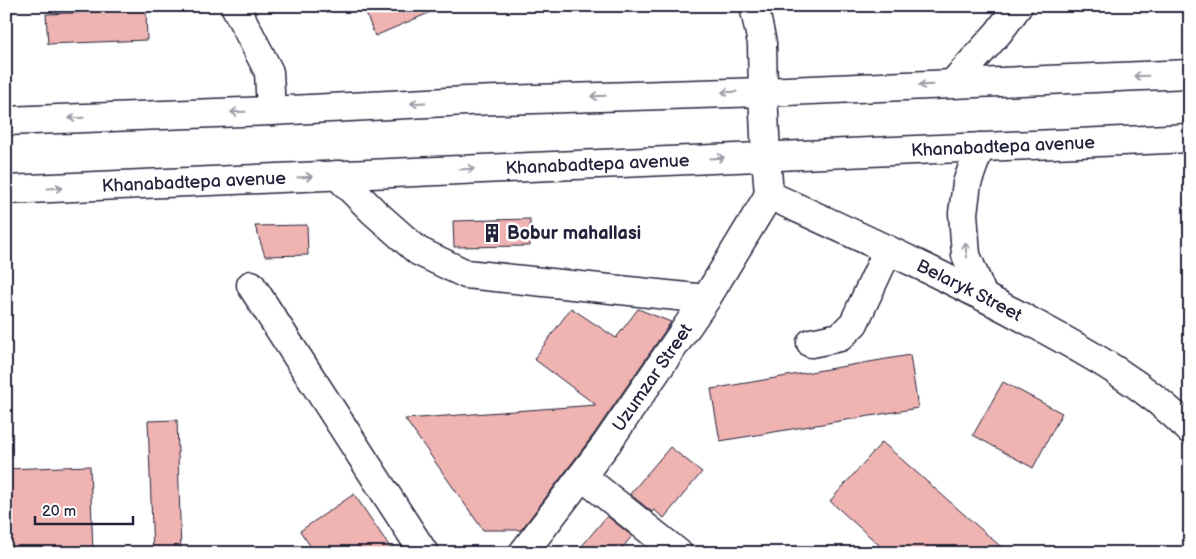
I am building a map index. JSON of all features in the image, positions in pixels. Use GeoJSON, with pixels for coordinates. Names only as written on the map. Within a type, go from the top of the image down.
{"type":"FeatureCollection","features":[{"type":"Feature","properties":{"kind":"main road"},"geometry":{"type":"LineString","coordinates":[[234,6],[270,72],[271,111]]}},
{"type":"Feature","properties":{"kind":"main road"},"geometry":{"type":"LineString","coordinates":[[754,6],[762,43],[769,196]]}},
{"type":"Feature","properties":{"kind":"main road"},"geometry":{"type":"LineString","coordinates":[[953,83],[998,33],[1018,6]]}},
{"type":"Feature","properties":{"kind":"main road"},"geometry":{"type":"LineString","coordinates":[[6,121],[467,101],[763,92],[1190,74]]}},
{"type":"Feature","properties":{"kind":"main road","name":"Khanabadtepa avenue"},"geometry":{"type":"LineString","coordinates":[[6,190],[1190,138]]}},
{"type":"Feature","properties":{"kind":"main road"},"geometry":{"type":"LineString","coordinates":[[980,147],[967,184],[963,213],[966,255],[983,296]]}},
{"type":"Feature","properties":{"kind":"main road"},"geometry":{"type":"LineString","coordinates":[[337,175],[374,212],[418,251],[466,274],[706,299]]}},
{"type":"Feature","properties":{"kind":"main road","name":"Belaryk Street"},"geometry":{"type":"LineString","coordinates":[[769,196],[983,296],[1102,362],[1162,403],[1190,430]]}},
{"type":"Feature","properties":{"kind":"main road","name":"Uzumzar Street"},"geometry":{"type":"LineString","coordinates":[[523,553],[608,442],[706,299],[769,196]]}},
{"type":"Feature","properties":{"kind":"main road"},"geometry":{"type":"LineString","coordinates":[[811,343],[840,338],[854,323],[888,250]]}},
{"type":"Feature","properties":{"kind":"main road"},"geometry":{"type":"LineString","coordinates":[[251,285],[424,553]]}},
{"type":"Feature","properties":{"kind":"main road"},"geometry":{"type":"LineString","coordinates":[[582,476],[678,553]]}},
{"type":"Feature","properties":{"kind":"building"},"geometry":{"type":"Polygon","coordinates":[[[363,6],[445,6],[375,36],[363,6]]]}},
{"type":"Feature","properties":{"kind":"building"},"geometry":{"type":"Polygon","coordinates":[[[146,10],[147,40],[48,44],[46,14],[146,10]]]}},
{"type":"Feature","properties":{"kind":"building","name":"Bobur mahallasi"},"geometry":{"type":"Polygon","coordinates":[[[530,219],[530,246],[454,247],[453,221],[530,219]]]}},
{"type":"Feature","properties":{"kind":"building"},"geometry":{"type":"Polygon","coordinates":[[[307,225],[308,255],[265,256],[255,226],[307,225]]]}},
{"type":"Feature","properties":{"kind":"building"},"geometry":{"type":"Polygon","coordinates":[[[571,308],[616,338],[638,309],[671,322],[594,434],[521,530],[483,530],[405,419],[596,405],[534,359],[571,308]]]}},
{"type":"Feature","properties":{"kind":"building"},"geometry":{"type":"Polygon","coordinates":[[[910,355],[918,408],[720,441],[711,389],[910,355]]]}},
{"type":"Feature","properties":{"kind":"building"},"geometry":{"type":"Polygon","coordinates":[[[1003,382],[1062,413],[1033,468],[973,435],[1003,382]]]}},
{"type":"Feature","properties":{"kind":"building"},"geometry":{"type":"Polygon","coordinates":[[[177,420],[181,553],[153,553],[148,421],[177,420]]]}},
{"type":"Feature","properties":{"kind":"building"},"geometry":{"type":"Polygon","coordinates":[[[882,442],[1008,553],[888,553],[830,501],[882,442]]]}},
{"type":"Feature","properties":{"kind":"building"},"geometry":{"type":"Polygon","coordinates":[[[670,447],[702,472],[664,518],[654,510],[652,512],[630,494],[670,447]]]}},
{"type":"Feature","properties":{"kind":"building"},"geometry":{"type":"Polygon","coordinates":[[[90,466],[93,553],[6,553],[6,469],[90,466]]]}},
{"type":"Feature","properties":{"kind":"building"},"geometry":{"type":"Polygon","coordinates":[[[354,494],[394,553],[315,553],[300,531],[354,494]]]}},
{"type":"Feature","properties":{"kind":"building"},"geometry":{"type":"Polygon","coordinates":[[[607,516],[632,536],[618,553],[576,553],[607,516]]]}},
{"type":"Feature","properties":{"kind":"place","name":"Bobur mahallasi"},"geometry":{"type":"Point","coordinates":[492,233]}}]}
